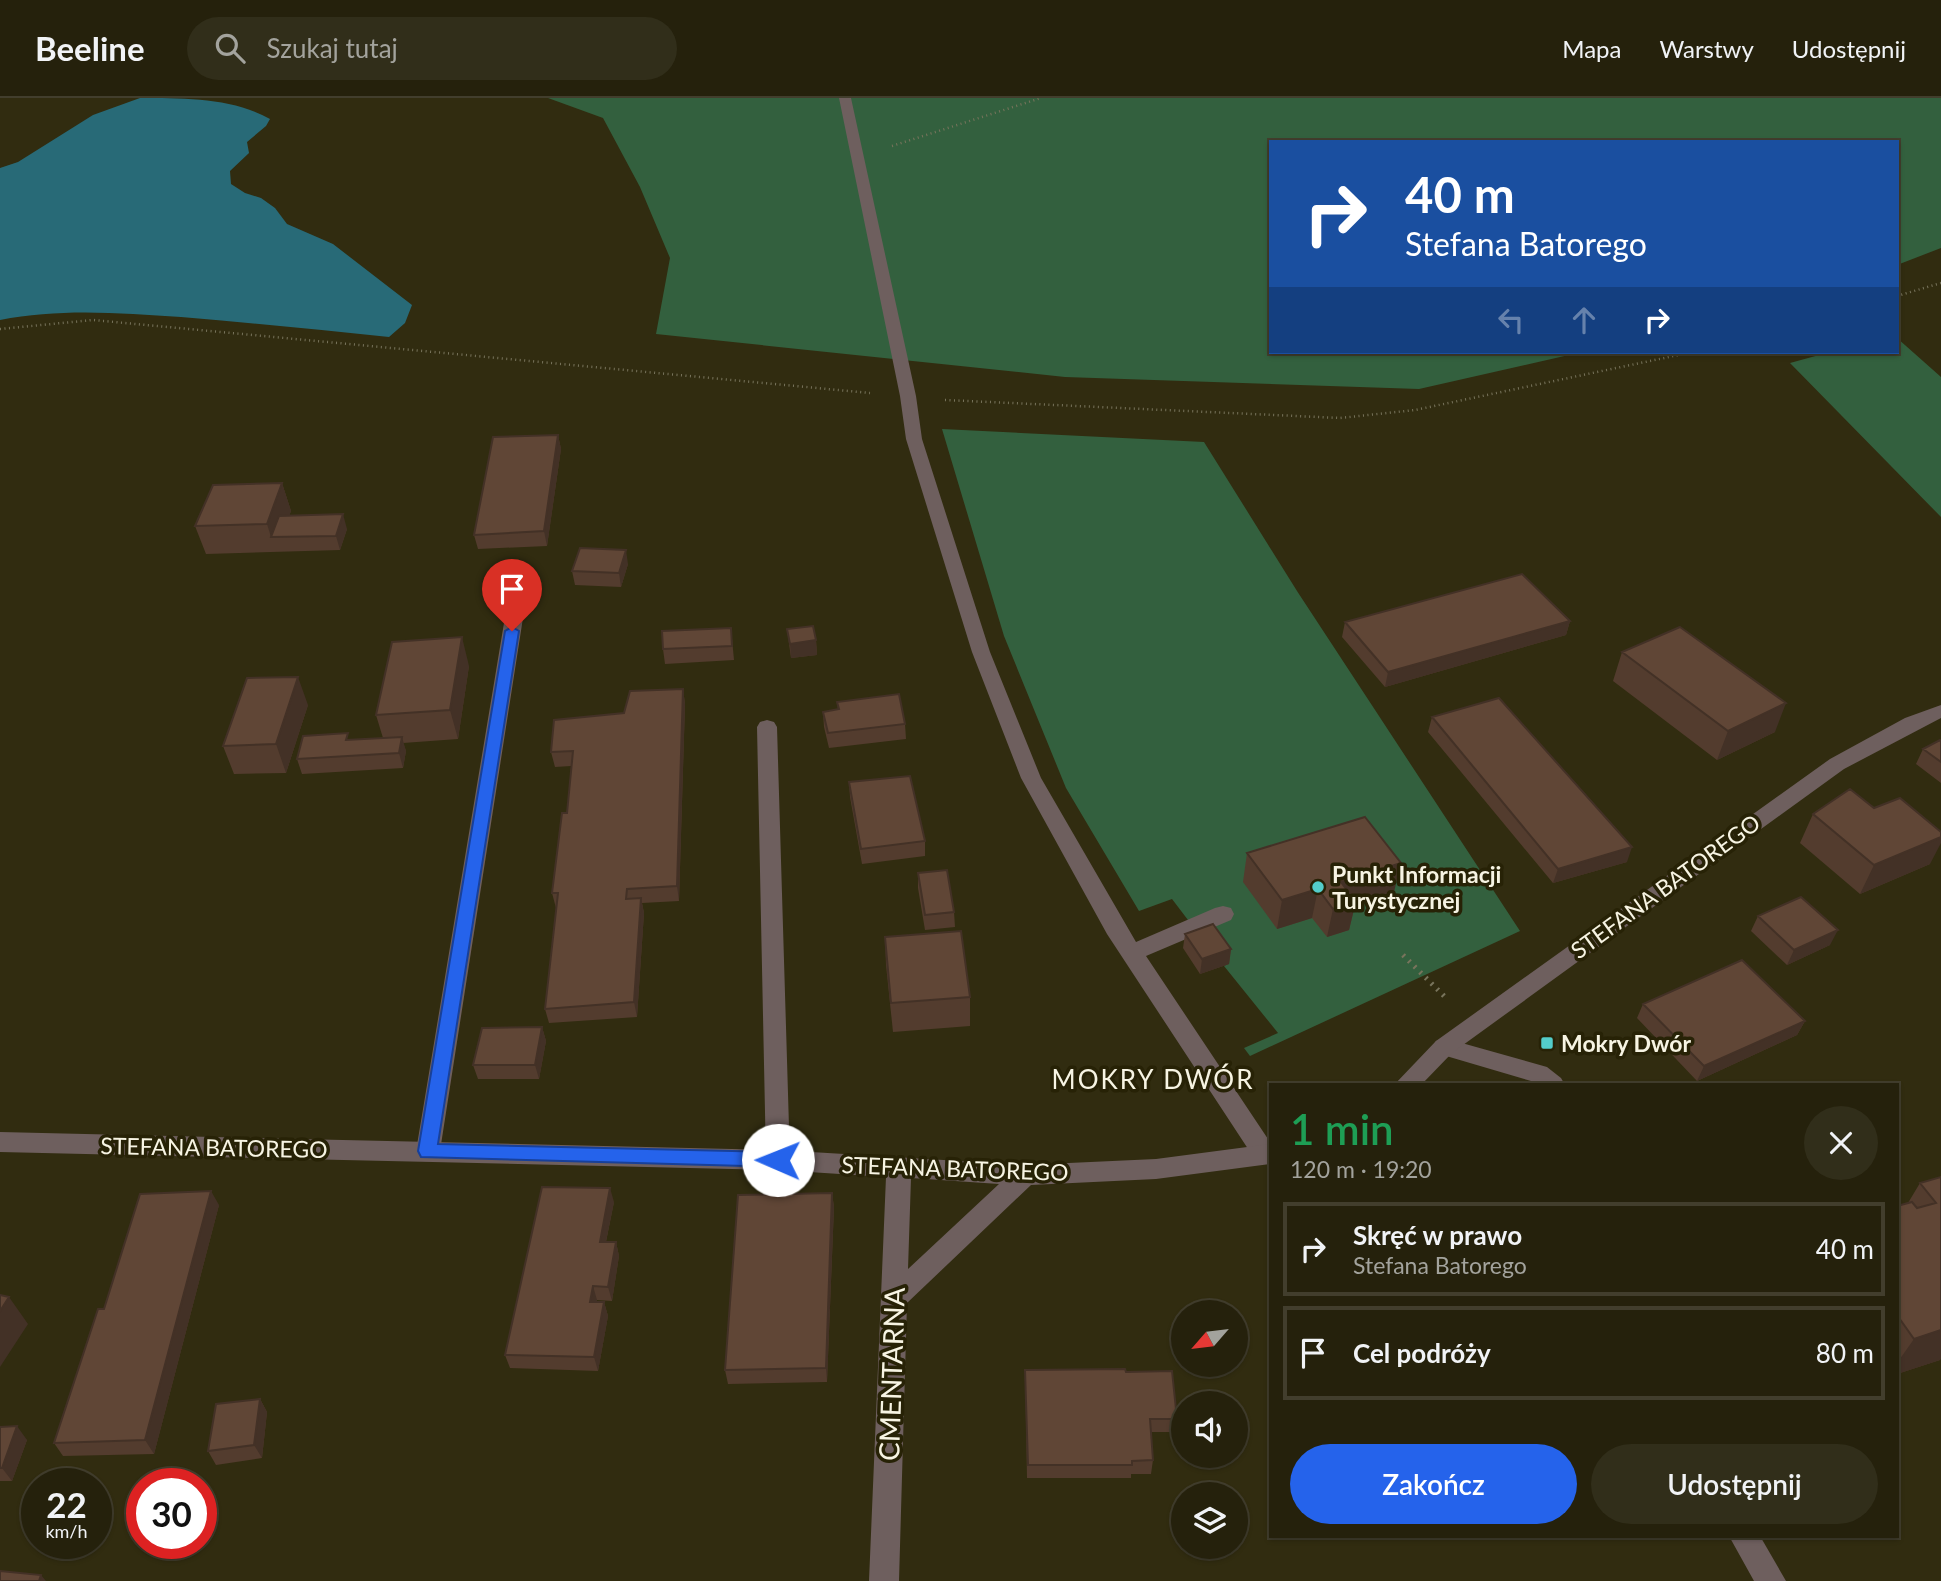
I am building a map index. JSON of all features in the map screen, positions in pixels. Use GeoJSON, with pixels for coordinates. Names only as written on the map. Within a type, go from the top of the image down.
{"type":"FeatureCollection","features":[{"type":"Feature","properties":{"kind":"street"},"geometry":{"type":"LineString","coordinates":[[845,98],[908,396],[914,439],[981,652],[1031,778],[1131,953],[1268,1154]]}},
{"type":"Feature","properties":{"kind":"street"},"geometry":{"type":"LineString","coordinates":[[428,1151],[516,605]]}},
{"type":"Feature","properties":{"kind":"street","name":"STEFANA BATOREGO"},"geometry":{"type":"LineString","coordinates":[[1408,1083],[1444,1047],[1474,1024],[1837,764],[1941,710]]}},
{"type":"Feature","properties":{"kind":"street"},"geometry":{"type":"LineString","coordinates":[[767,727],[778,1160]]}},
{"type":"Feature","properties":{"kind":"street"},"geometry":{"type":"LineString","coordinates":[[1131,953],[1223,914]]}},
{"type":"Feature","properties":{"kind":"street"},"geometry":{"type":"LineString","coordinates":[[1444,1047],[1539,1074],[1550,1083]]}},
{"type":"Feature","properties":{"kind":"street","name":"STEFANA BATOREGO"},"geometry":{"type":"LineString","coordinates":[[0,1142],[778,1160],[1025,1175],[1156,1169],[1268,1154]]}},
{"type":"Feature","properties":{"kind":"street","name":"CMENTARNA"},"geometry":{"type":"LineString","coordinates":[[884,1581],[899,1167]]}},
{"type":"Feature","properties":{"kind":"street"},"geometry":{"type":"LineString","coordinates":[[894,1299],[1025,1175]]}},
{"type":"Feature","properties":{"kind":"street"},"geometry":{"type":"LineString","coordinates":[[1744,1538],[1771,1581]]}},
{"type":"Feature","properties":{"kind":"path"},"geometry":{"type":"LineString","coordinates":[[858,157],[1041,98]]}},
{"type":"Feature","properties":{"kind":"path"},"geometry":{"type":"LineString","coordinates":[[1899,295],[1941,283]]}},
{"type":"Feature","properties":{"kind":"path"},"geometry":{"type":"LineString","coordinates":[[0,329],[93,320],[976,402],[1340,418],[1415,410],[1683,354]]}},
{"type":"Feature","properties":{"kind":"path"},"geometry":{"type":"LineString","coordinates":[[1403,955],[1474,1024]]}},
{"type":"Feature","properties":{"kind":"green space"},"geometry":{"type":"Polygon","coordinates":[[[548,98],[1941,98],[1941,248],[1899,264],[1899,140],[1269,140],[1269,354],[1573,354],[1419,389],[1065,377],[656,334],[670,258],[640,187],[603,118],[548,98]]]}},
{"type":"Feature","properties":{"kind":"green space"},"geometry":{"type":"Polygon","coordinates":[[[1899,340],[1941,377],[1941,517],[1790,363],[1823,354],[1899,354],[1899,340]]]}},
{"type":"Feature","properties":{"kind":"green space"},"geometry":{"type":"Polygon","coordinates":[[[942,429],[1204,442],[1297,591],[1520,931],[1250,1056],[1244,1048],[1278,1033],[1224,966],[1228,964],[1204,941],[1172,899],[1139,911],[1066,788],[1004,636],[942,429]]]}},
{"type":"Feature","properties":{"kind":"water"},"geometry":{"type":"Polygon","coordinates":[[[140,98],[224,103],[270,119],[266,126],[247,142],[249,153],[230,171],[231,184],[275,208],[287,224],[333,244],[412,305],[405,323],[389,337],[113,313],[45,314],[0,320],[0,168],[18,162],[93,115],[140,98]]]}},
{"type":"Feature","properties":{"kind":"building"},"geometry":{"type":"Polygon","coordinates":[[[558,435],[544,531],[474,535],[493,437],[558,435]]]}},
{"type":"Feature","properties":{"kind":"building"},"geometry":{"type":"Polygon","coordinates":[[[282,483],[267,524],[195,526],[213,485],[282,483]]]}},
{"type":"Feature","properties":{"kind":"building"},"geometry":{"type":"Polygon","coordinates":[[[343,514],[336,536],[271,537],[279,516],[343,514]]]}},
{"type":"Feature","properties":{"kind":"building"},"geometry":{"type":"Polygon","coordinates":[[[580,548],[626,550],[619,573],[572,571],[580,548]]]}},
{"type":"Feature","properties":{"kind":"building"},"geometry":{"type":"Polygon","coordinates":[[[1522,574],[1570,621],[1388,672],[1345,622],[1522,574]]]}},
{"type":"Feature","properties":{"kind":"building"},"geometry":{"type":"Polygon","coordinates":[[[813,626],[816,640],[790,644],[787,629],[813,626]]]}},
{"type":"Feature","properties":{"kind":"building"},"geometry":{"type":"Polygon","coordinates":[[[1680,627],[1786,703],[1728,731],[1622,652],[1680,627]]]}},
{"type":"Feature","properties":{"kind":"building"},"geometry":{"type":"Polygon","coordinates":[[[731,628],[732,646],[663,649],[662,631],[731,628]]]}},
{"type":"Feature","properties":{"kind":"building"},"geometry":{"type":"Polygon","coordinates":[[[462,637],[450,710],[376,715],[392,642],[462,637]]]}},
{"type":"Feature","properties":{"kind":"building"},"geometry":{"type":"Polygon","coordinates":[[[298,677],[276,744],[223,746],[247,678],[298,677]]]}},
{"type":"Feature","properties":{"kind":"building"},"geometry":{"type":"Polygon","coordinates":[[[683,689],[677,886],[627,889],[626,899],[641,898],[634,1002],[545,1009],[558,893],[552,893],[562,813],[567,813],[573,751],[551,752],[554,720],[624,713],[630,691],[683,689]]]}},
{"type":"Feature","properties":{"kind":"building"},"geometry":{"type":"Polygon","coordinates":[[[899,694],[905,724],[828,733],[823,712],[839,709],[837,702],[899,694]]]}},
{"type":"Feature","properties":{"kind":"building"},"geometry":{"type":"Polygon","coordinates":[[[1499,698],[1632,847],[1558,869],[1432,717],[1499,698]]]}},
{"type":"Feature","properties":{"kind":"building"},"geometry":{"type":"Polygon","coordinates":[[[348,733],[346,740],[402,737],[399,753],[297,759],[303,736],[348,733]]]}},
{"type":"Feature","properties":{"kind":"building"},"geometry":{"type":"Polygon","coordinates":[[[1941,741],[1941,762],[1923,749],[1941,741]]]}},
{"type":"Feature","properties":{"kind":"building"},"geometry":{"type":"Polygon","coordinates":[[[910,776],[925,841],[861,849],[849,782],[910,776]]]}},
{"type":"Feature","properties":{"kind":"building"},"geometry":{"type":"Polygon","coordinates":[[[1850,789],[1874,808],[1900,798],[1941,832],[1941,837],[1874,865],[1813,814],[1850,789]]]}},
{"type":"Feature","properties":{"kind":"building"},"geometry":{"type":"Polygon","coordinates":[[[1365,817],[1401,863],[1341,882],[1355,901],[1333,909],[1318,889],[1282,900],[1247,853],[1365,817]]]}},
{"type":"Feature","properties":{"kind":"building"},"geometry":{"type":"Polygon","coordinates":[[[947,870],[954,912],[925,915],[918,873],[947,870]]]}},
{"type":"Feature","properties":{"kind":"building"},"geometry":{"type":"Polygon","coordinates":[[[1801,897],[1838,930],[1794,950],[1758,916],[1801,897]]]}},
{"type":"Feature","properties":{"kind":"building"},"geometry":{"type":"Polygon","coordinates":[[[1213,924],[1231,949],[1202,959],[1185,934],[1213,924]]]}},
{"type":"Feature","properties":{"kind":"building"},"geometry":{"type":"Polygon","coordinates":[[[961,931],[970,997],[891,1003],[885,937],[961,931]]]}},
{"type":"Feature","properties":{"kind":"building"},"geometry":{"type":"Polygon","coordinates":[[[1742,960],[1805,1021],[1704,1066],[1643,1004],[1742,960]]]}},
{"type":"Feature","properties":{"kind":"building"},"geometry":{"type":"Polygon","coordinates":[[[542,1027],[535,1065],[473,1065],[482,1028],[542,1027]]]}},
{"type":"Feature","properties":{"kind":"building"},"geometry":{"type":"Polygon","coordinates":[[[1941,1177],[1941,1330],[1914,1339],[1899,1318],[1899,1205],[1912,1202],[1917,1208],[1936,1203],[1920,1183],[1941,1177]]]}},
{"type":"Feature","properties":{"kind":"building"},"geometry":{"type":"Polygon","coordinates":[[[542,1187],[610,1188],[600,1242],[616,1242],[608,1287],[593,1286],[590,1302],[604,1302],[594,1357],[505,1355],[542,1187]]]}},
{"type":"Feature","properties":{"kind":"building"},"geometry":{"type":"Polygon","coordinates":[[[211,1191],[145,1440],[54,1443],[98,1309],[104,1309],[140,1194],[211,1191]]]}},
{"type":"Feature","properties":{"kind":"building"},"geometry":{"type":"Polygon","coordinates":[[[832,1193],[826,1368],[725,1370],[738,1195],[832,1193]]]}},
{"type":"Feature","properties":{"kind":"building"},"geometry":{"type":"Polygon","coordinates":[[[0,1295],[9,1297],[0,1311],[0,1295]]]}},
{"type":"Feature","properties":{"kind":"building"},"geometry":{"type":"Polygon","coordinates":[[[1025,1370],[1171,1371],[1174,1391],[1171,1391],[1171,1419],[1150,1419],[1153,1460],[1132,1461],[1132,1465],[1028,1465],[1025,1370]]]}},
{"type":"Feature","properties":{"kind":"building"},"geometry":{"type":"Polygon","coordinates":[[[260,1399],[254,1445],[208,1451],[216,1404],[260,1399]]]}},
{"type":"Feature","properties":{"kind":"building"},"geometry":{"type":"Polygon","coordinates":[[[17,1426],[2,1468],[0,1468],[0,1427],[17,1426]]]}},
{"type":"Feature","properties":{"kind":"building"},"geometry":{"type":"Polygon","coordinates":[[[0,1571],[41,1575],[39,1581],[0,1581],[0,1571]]]}},
{"type":"Feature","properties":{"kind":"place","name":"Punkt Informacji Turystycznej"},"geometry":{"type":"Point","coordinates":[1318,887]}},
{"type":"Feature","properties":{"kind":"place","name":"Mokry Dwór"},"geometry":{"type":"Point","coordinates":[1547,1043]}},
{"type":"Feature","properties":{"kind":"district","name":"MOKRY DWÓR"},"geometry":{"type":"Point","coordinates":[1153,1079]}},
{"type":"Feature","properties":{"kind":"route"},"geometry":{"type":"LineString","coordinates":[[512,631],[428,1151],[778,1160]]}}]}
